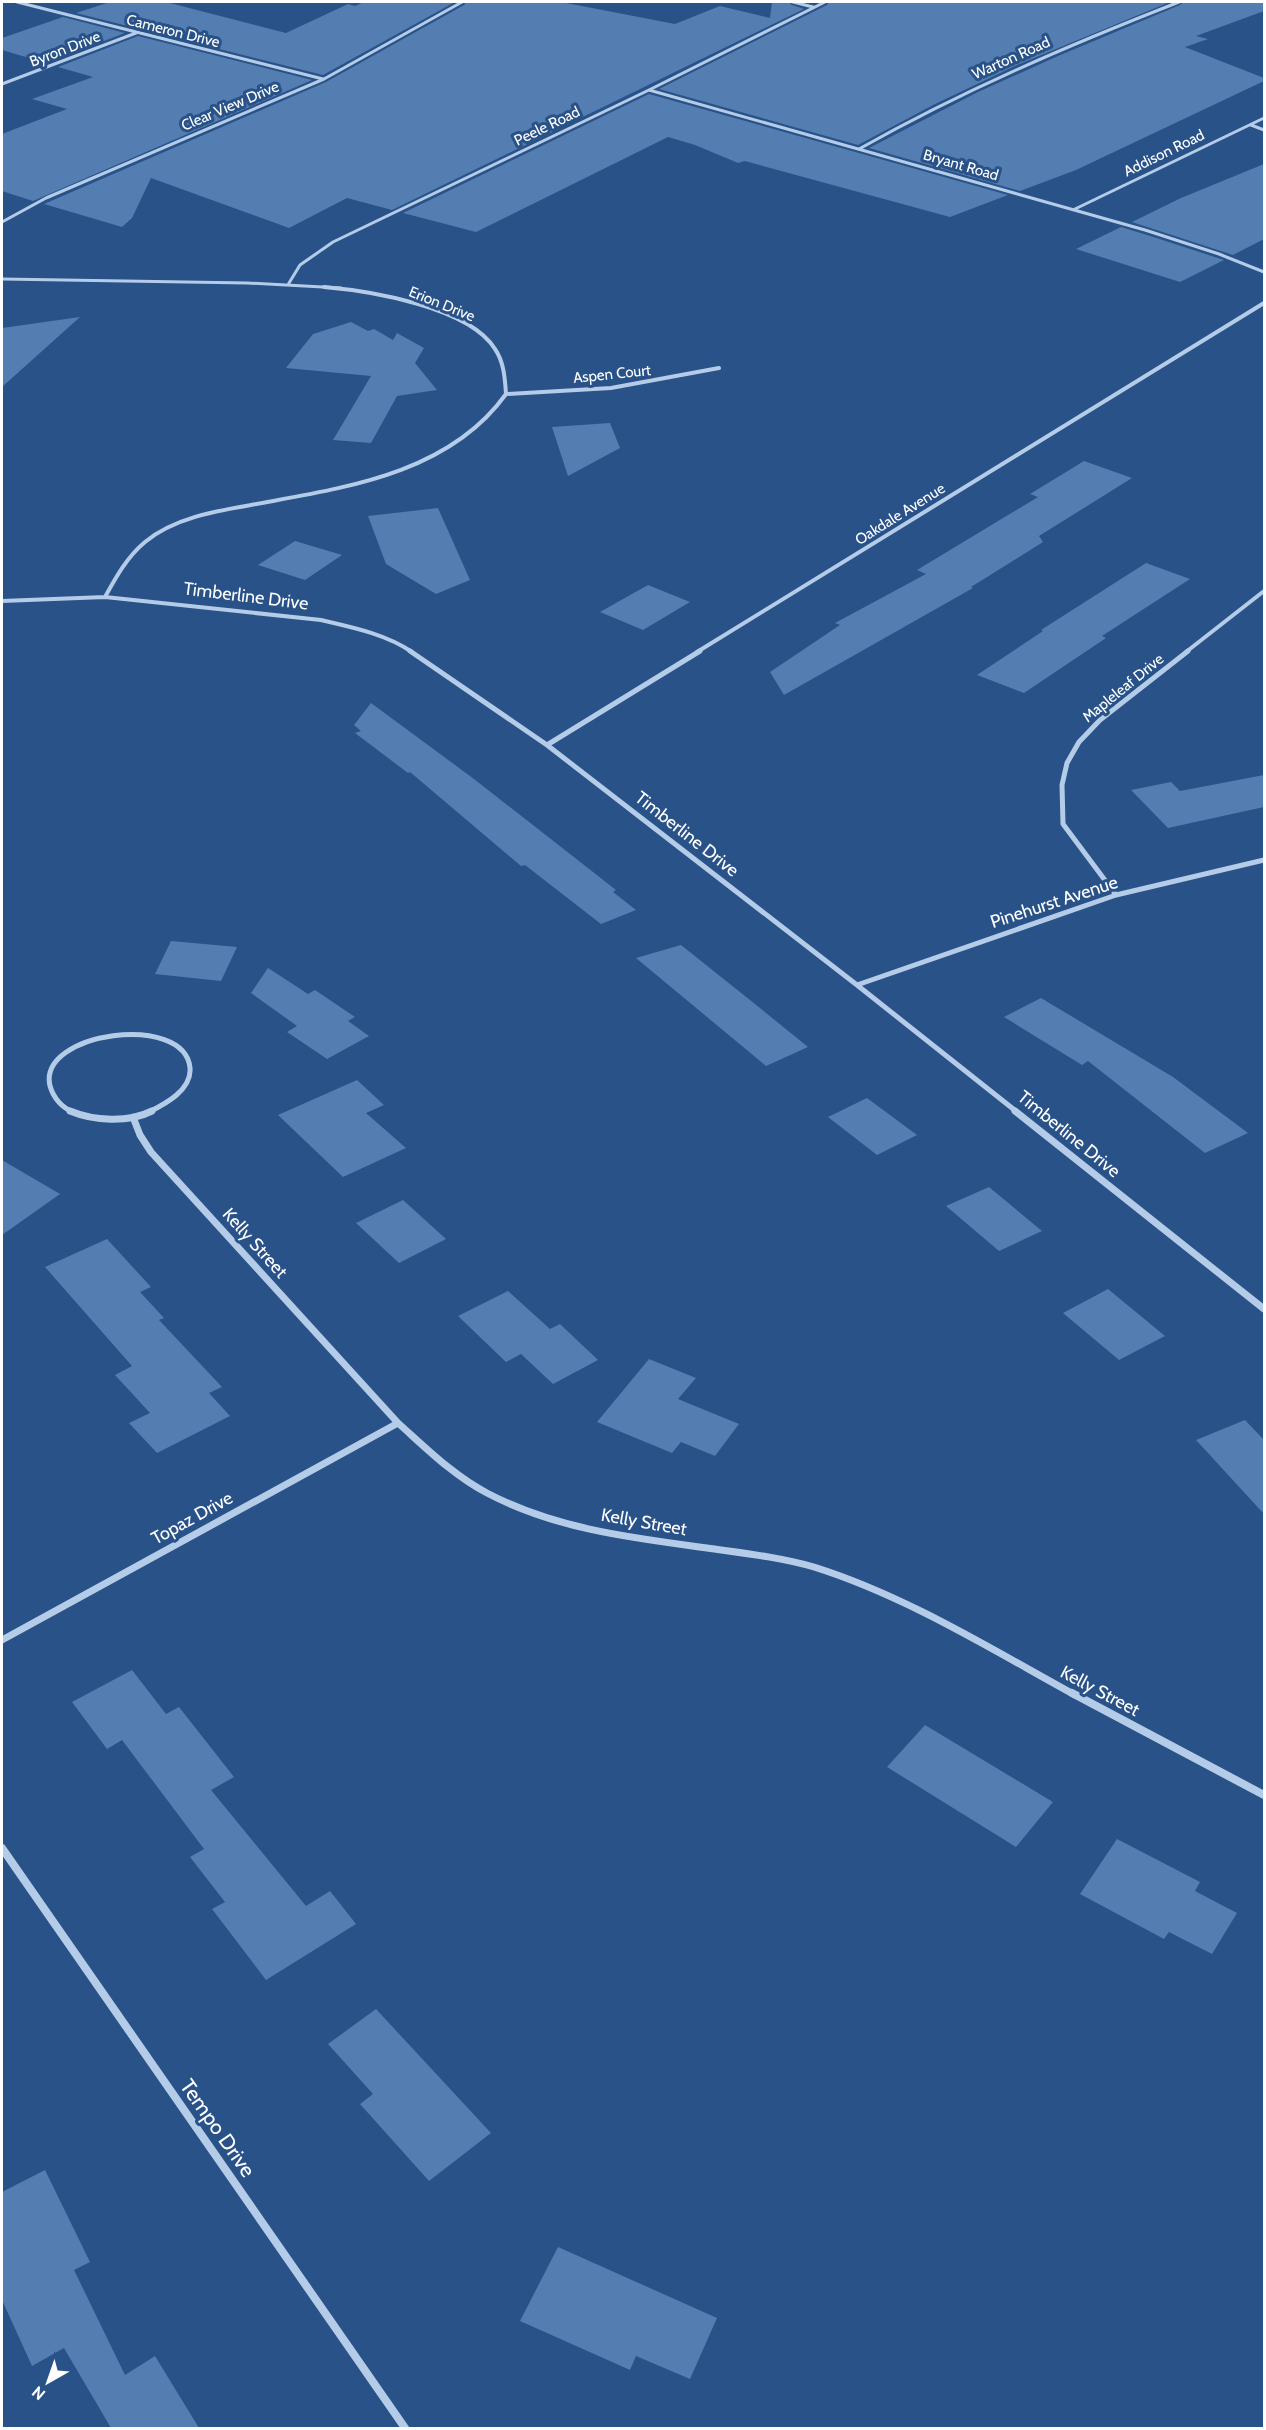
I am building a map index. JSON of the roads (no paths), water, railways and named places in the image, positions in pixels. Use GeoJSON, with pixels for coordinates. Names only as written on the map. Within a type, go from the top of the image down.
{"type":"FeatureCollection","features":[{"type":"Feature","properties":{"kind":"street","name":"Cameron Drive"},"geometry":{"type":"LineString","coordinates":[[17,2],[324,79]]}},
{"type":"Feature","properties":{"kind":"street","name":"Clear View Drive"},"geometry":{"type":"LineString","coordinates":[[2,222],[46,198],[324,79],[462,2]]}},
{"type":"Feature","properties":{"kind":"street"},"geometry":{"type":"LineString","coordinates":[[793,2],[813,7]]}},
{"type":"Feature","properties":{"kind":"street","name":"Peele Road"},"geometry":{"type":"LineString","coordinates":[[289,283],[300,265],[333,242],[649,90],[825,2]]}},
{"type":"Feature","properties":{"kind":"street","name":"Warton Road"},"geometry":{"type":"LineString","coordinates":[[859,149],[902,123],[1016,68],[1179,2]]}},
{"type":"Feature","properties":{"kind":"street","name":"Byron Drive"},"geometry":{"type":"LineString","coordinates":[[2,84],[137,33]]}},
{"type":"Feature","properties":{"kind":"street","name":"Bryant Road"},"geometry":{"type":"LineString","coordinates":[[649,90],[1075,210],[1219,254],[1264,272]]}},
{"type":"Feature","properties":{"kind":"street","name":"Addison Road"},"geometry":{"type":"LineString","coordinates":[[1075,210],[1264,118]]}},
{"type":"Feature","properties":{"kind":"street"},"geometry":{"type":"LineString","coordinates":[[1251,125],[1264,130]]}},
{"type":"Feature","properties":{"kind":"street","name":"Erion Drive"},"geometry":{"type":"LineString","coordinates":[[2,279],[289,283],[358,291],[417,303],[454,318],[480,332],[493,345],[505,376],[506,394]]}},
{"type":"Feature","properties":{"kind":"street","name":"Oakdale Avenue"},"geometry":{"type":"LineString","coordinates":[[548,745],[1264,303]]}},
{"type":"Feature","properties":{"kind":"street","name":"Aspen Court"},"geometry":{"type":"LineString","coordinates":[[506,394],[611,388],[719,368]]}},
{"type":"Feature","properties":{"kind":"street"},"geometry":{"type":"LineString","coordinates":[[105,597],[134,551],[143,542],[162,531],[210,513],[374,479],[403,469],[439,453],[474,431],[489,417],[506,394]]}},
{"type":"Feature","properties":{"kind":"street","name":"Mapleleaf Drive"},"geometry":{"type":"LineString","coordinates":[[1116,896],[1063,824],[1062,785],[1067,763],[1079,742],[1100,720],[1264,591]]}},
{"type":"Feature","properties":{"kind":"street","name":"Timberline Drive"},"geometry":{"type":"LineString","coordinates":[[2,601],[105,597],[321,620],[384,637],[417,654],[548,745],[858,985],[1264,1309]]}},
{"type":"Feature","properties":{"kind":"street","name":"Pinehurst Avenue"},"geometry":{"type":"LineString","coordinates":[[858,985],[1116,896],[1264,860]]}},
{"type":"Feature","properties":{"kind":"street"},"geometry":{"type":"LineString","coordinates":[[142,1034],[166,1039],[174,1044],[182,1050],[190,1065],[191,1072],[185,1089],[159,1109],[133,1117],[106,1120],[69,1111],[61,1105],[50,1090],[50,1074],[54,1066],[79,1045],[104,1036],[142,1034]]}},
{"type":"Feature","properties":{"kind":"street","name":"Kelly Street"},"geometry":{"type":"LineString","coordinates":[[133,1117],[140,1136],[151,1152],[398,1423],[441,1461],[488,1493],[546,1517],[609,1533],[800,1564],[909,1606],[1264,1795]]}},
{"type":"Feature","properties":{"kind":"street","name":"Topaz Drive"},"geometry":{"type":"LineString","coordinates":[[2,1640],[398,1423]]}},
{"type":"Feature","properties":{"kind":"street","name":"Tempo Drive"},"geometry":{"type":"LineString","coordinates":[[2,1848],[405,2428]]}}]}
